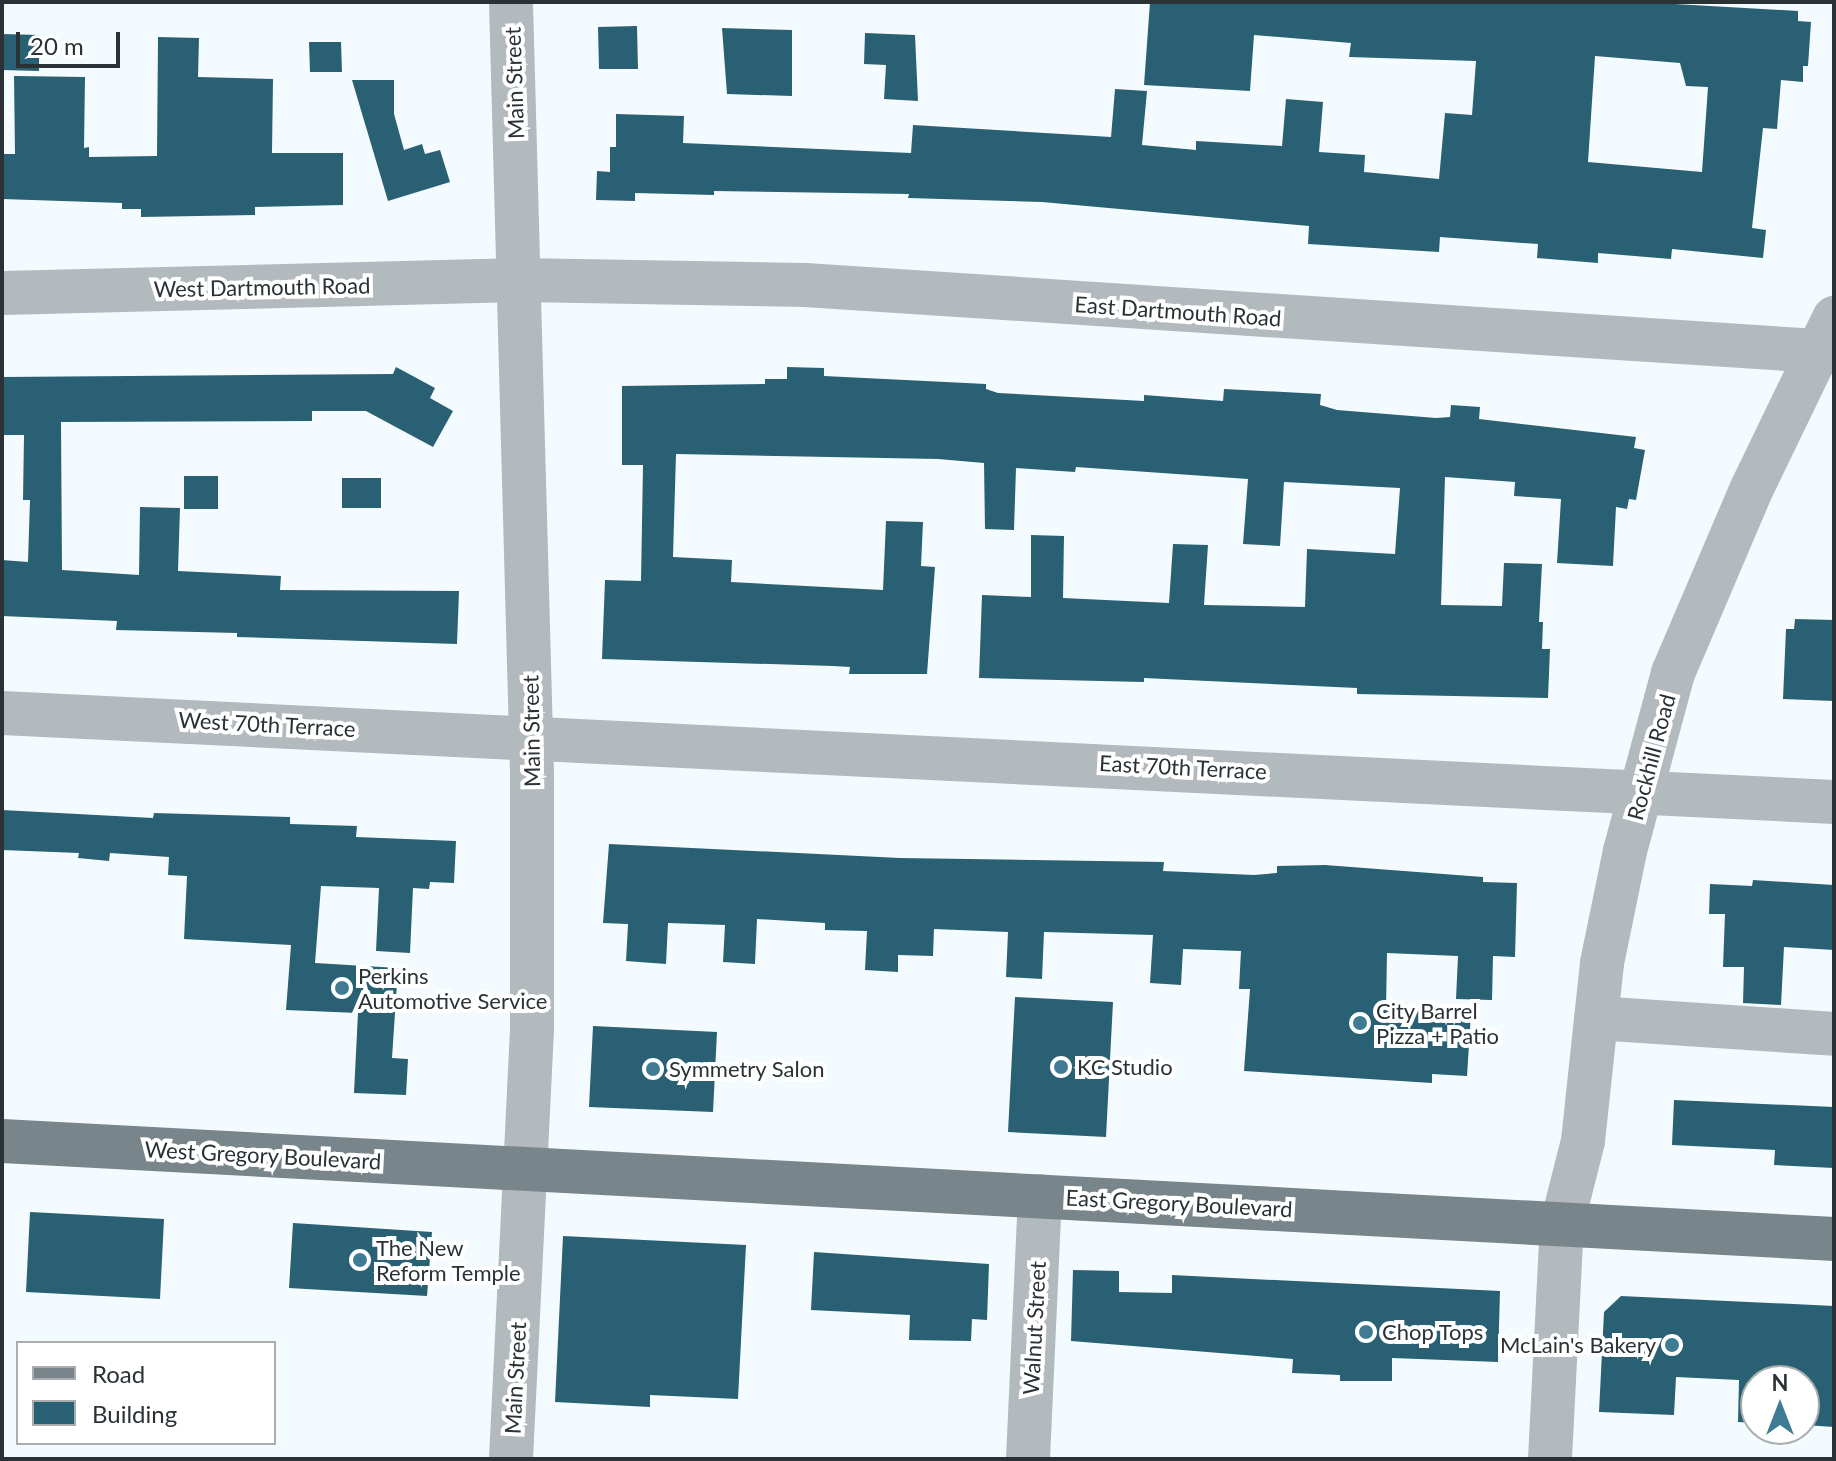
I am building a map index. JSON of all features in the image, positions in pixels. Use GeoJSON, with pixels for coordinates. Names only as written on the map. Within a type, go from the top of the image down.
{"type":"FeatureCollection","features":[{"type":"Feature","properties":{"kind":"main road","name":"West Gregory Boulevard"},"geometry":{"type":"LineString","coordinates":[[2,1141],[525,1168]]}},
{"type":"Feature","properties":{"kind":"main road","name":"East Gregory Boulevard"},"geometry":{"type":"LineString","coordinates":[[525,1168],[1834,1239]]}},
{"type":"Feature","properties":{"kind":"street","name":"Main Street"},"geometry":{"type":"LineString","coordinates":[[511,2],[522,280],[532,736],[532,1028],[511,1459]]}},
{"type":"Feature","properties":{"kind":"street","name":"West Dartmouth Road"},"geometry":{"type":"LineString","coordinates":[[2,293],[522,280]]}},
{"type":"Feature","properties":{"kind":"street","name":"East Dartmouth Road"},"geometry":{"type":"LineString","coordinates":[[522,280],[805,285],[1828,340]]}},
{"type":"Feature","properties":{"kind":"street","name":"Rockhill Road"},"geometry":{"type":"LineString","coordinates":[[1550,1459],[1562,1224],[1583,1141],[1596,1018],[1614,898],[1685,644],[1828,340]]}},
{"type":"Feature","properties":{"kind":"street","name":"West 70th Terrace"},"geometry":{"type":"LineString","coordinates":[[2,713],[532,736]]}},
{"type":"Feature","properties":{"kind":"street","name":"East 70th Terrace"},"geometry":{"type":"LineString","coordinates":[[532,736],[1644,789],[1834,802]]}},
{"type":"Feature","properties":{"kind":"street"},"geometry":{"type":"LineString","coordinates":[[1596,1018],[1834,1034]]}},
{"type":"Feature","properties":{"kind":"street","name":"Walnut Street"},"geometry":{"type":"LineString","coordinates":[[1028,1459],[1040,1196]]}},
{"type":"Feature","properties":{"kind":"building"},"geometry":{"type":"Polygon","coordinates":[[[1150,2],[1640,2],[1798,11],[1798,21],[1811,22],[1808,66],[1803,66],[1803,82],[1781,80],[1777,129],[1763,128],[1752,228],[1766,230],[1763,258],[1672,249],[1671,259],[1598,253],[1598,263],[1537,258],[1538,244],[1440,237],[1439,252],[1308,244],[1309,226],[1042,202],[908,198],[909,194],[714,191],[714,195],[635,193],[635,201],[596,200],[597,171],[610,172],[610,147],[616,147],[616,114],[684,116],[683,143],[911,153],[913,125],[1111,137],[1115,89],[1147,91],[1142,145],[1196,150],[1196,141],[1282,146],[1286,99],[1323,102],[1319,152],[1365,155],[1364,172],[1439,179],[1445,113],[1472,115],[1476,61],[1349,57],[1351,43],[1254,35],[1250,91],[1144,85],[1150,2]],[[1595,56],[1588,162],[1702,172],[1708,87],[1686,86],[1680,63],[1595,56]]]}},
{"type":"Feature","properties":{"kind":"building"},"geometry":{"type":"Polygon","coordinates":[[[637,26],[638,69],[599,69],[598,27],[637,26]]]}},
{"type":"Feature","properties":{"kind":"building"},"geometry":{"type":"Polygon","coordinates":[[[722,28],[792,30],[792,96],[727,94],[722,28]]]}},
{"type":"Feature","properties":{"kind":"building"},"geometry":{"type":"Polygon","coordinates":[[[865,33],[915,35],[918,101],[884,99],[886,65],[864,64],[865,33]]]}},
{"type":"Feature","properties":{"kind":"building"},"geometry":{"type":"Polygon","coordinates":[[[2,34],[39,35],[39,71],[2,70],[2,34]]]}},
{"type":"Feature","properties":{"kind":"building"},"geometry":{"type":"Polygon","coordinates":[[[158,37],[199,38],[198,77],[273,79],[272,153],[343,153],[343,205],[255,207],[255,215],[141,217],[141,209],[122,209],[122,203],[2,199],[2,154],[15,154],[14,76],[85,77],[84,148],[89,147],[89,157],[157,156],[158,37]]]}},
{"type":"Feature","properties":{"kind":"building"},"geometry":{"type":"Polygon","coordinates":[[[309,42],[341,42],[342,72],[310,72],[309,42]]]}},
{"type":"Feature","properties":{"kind":"building"},"geometry":{"type":"Polygon","coordinates":[[[352,80],[394,80],[394,114],[404,150],[422,144],[425,154],[440,150],[450,182],[388,201],[352,80]]]}},
{"type":"Feature","properties":{"kind":"building"},"geometry":{"type":"Polygon","coordinates":[[[396,367],[435,388],[430,398],[453,411],[433,447],[366,411],[312,411],[312,421],[61,422],[62,570],[139,575],[140,507],[180,508],[178,571],[281,576],[280,590],[459,591],[457,644],[116,630],[117,621],[2,616],[2,560],[28,562],[30,500],[23,500],[24,435],[2,435],[2,377],[393,374],[396,367]]]}},
{"type":"Feature","properties":{"kind":"building"},"geometry":{"type":"Polygon","coordinates":[[[787,367],[824,368],[824,376],[986,384],[986,389],[998,393],[1144,401],[1144,395],[1223,401],[1224,389],[1321,394],[1320,405],[1337,410],[1436,418],[1450,417],[1451,405],[1480,407],[1479,419],[1636,437],[1634,448],[1645,450],[1636,500],[1629,499],[1627,509],[1616,507],[1613,566],[1557,563],[1561,499],[1514,496],[1515,482],[1445,477],[1441,605],[1502,606],[1504,563],[1542,564],[1539,622],[1543,622],[1542,649],[1550,649],[1548,698],[1357,694],[1357,688],[1144,678],[1144,682],[979,678],[982,595],[1031,597],[1031,535],[1064,536],[1063,598],[1169,603],[1173,544],[1208,545],[1204,605],[1305,607],[1307,549],[1395,554],[1400,488],[1284,482],[1280,546],[1243,544],[1248,479],[1076,467],[1075,472],[1016,468],[1014,530],[985,529],[984,463],[938,459],[676,454],[673,557],[732,560],[731,582],[883,590],[886,521],[923,522],[921,566],[935,567],[927,674],[849,674],[850,667],[833,666],[602,659],[605,580],[641,581],[643,465],[622,465],[622,386],[765,384],[765,379],[787,379],[787,367]]]}},
{"type":"Feature","properties":{"kind":"building"},"geometry":{"type":"Polygon","coordinates":[[[184,476],[218,476],[218,509],[184,509],[184,476]]]}},
{"type":"Feature","properties":{"kind":"building"},"geometry":{"type":"Polygon","coordinates":[[[342,478],[381,478],[381,508],[342,508],[342,478]]]}},
{"type":"Feature","properties":{"kind":"building"},"geometry":{"type":"Polygon","coordinates":[[[1795,619],[1834,620],[1834,701],[1783,699],[1786,629],[1794,629],[1795,619]]]}},
{"type":"Feature","properties":{"kind":"building"},"geometry":{"type":"Polygon","coordinates":[[[2,810],[153,818],[154,813],[290,817],[290,824],[357,826],[356,837],[456,841],[454,883],[430,882],[429,889],[413,888],[410,953],[376,951],[379,888],[321,886],[315,963],[398,968],[392,1058],[408,1059],[406,1095],[354,1093],[358,1013],[286,1010],[291,945],[184,939],[187,876],[168,875],[169,857],[110,853],[109,861],[78,858],[79,853],[2,850],[2,810]]]}},
{"type":"Feature","properties":{"kind":"building"},"geometry":{"type":"Polygon","coordinates":[[[609,844],[900,858],[1164,862],[1163,871],[1254,875],[1277,873],[1277,866],[1325,865],[1483,877],[1483,882],[1517,883],[1515,957],[1493,956],[1492,1000],[1456,999],[1458,956],[1387,953],[1386,1008],[1471,1013],[1467,1076],[1432,1074],[1432,1083],[1244,1071],[1250,989],[1239,989],[1241,951],[1183,949],[1181,985],[1150,983],[1153,935],[1044,932],[1042,979],[1006,977],[1008,932],[934,929],[933,956],[898,955],[898,972],[865,970],[867,931],[825,930],[825,923],[757,919],[755,964],[723,962],[725,925],[668,923],[666,964],[626,961],[628,924],[603,923],[609,844]]]}},
{"type":"Feature","properties":{"kind":"building"},"geometry":{"type":"Polygon","coordinates":[[[1753,880],[1834,885],[1834,950],[1784,947],[1781,1005],[1743,1003],[1744,967],[1723,967],[1725,914],[1709,914],[1710,884],[1752,886],[1753,880]]]}},
{"type":"Feature","properties":{"kind":"building","name":"KC Studio"},"geometry":{"type":"Polygon","coordinates":[[[1015,997],[1113,1002],[1106,1137],[1008,1132],[1015,997]]]}},
{"type":"Feature","properties":{"kind":"building","name":"Symmetry Salon"},"geometry":{"type":"Polygon","coordinates":[[[593,1026],[717,1032],[713,1112],[589,1107],[593,1026]]]}},
{"type":"Feature","properties":{"kind":"building"},"geometry":{"type":"Polygon","coordinates":[[[1674,1100],[1834,1107],[1834,1168],[1774,1165],[1775,1150],[1672,1145],[1674,1100]]]}},
{"type":"Feature","properties":{"kind":"building"},"geometry":{"type":"Polygon","coordinates":[[[30,1212],[164,1219],[160,1299],[26,1292],[30,1212]]]}},
{"type":"Feature","properties":{"kind":"building","name":"The New Reform Temple"},"geometry":{"type":"Polygon","coordinates":[[[293,1223],[432,1232],[427,1296],[289,1288],[293,1223]]]}},
{"type":"Feature","properties":{"kind":"building"},"geometry":{"type":"Polygon","coordinates":[[[563,1236],[746,1245],[738,1399],[650,1395],[650,1407],[555,1402],[563,1236]]]}},
{"type":"Feature","properties":{"kind":"building"},"geometry":{"type":"Polygon","coordinates":[[[814,1252],[989,1264],[987,1320],[972,1319],[971,1341],[909,1340],[910,1315],[811,1310],[814,1252]]]}},
{"type":"Feature","properties":{"kind":"building"},"geometry":{"type":"Polygon","coordinates":[[[1073,1270],[1119,1271],[1119,1292],[1172,1293],[1172,1275],[1500,1291],[1498,1362],[1392,1358],[1392,1381],[1340,1381],[1340,1375],[1292,1373],[1293,1359],[1071,1341],[1073,1270]]]}},
{"type":"Feature","properties":{"kind":"building","name":"McLain's Bakery"},"geometry":{"type":"Polygon","coordinates":[[[1621,1296],[1834,1306],[1834,1427],[1820,1426],[1820,1365],[1740,1365],[1740,1422],[1739,1380],[1676,1377],[1674,1415],[1599,1412],[1604,1312],[1621,1296]]]}},
{"type":"Feature","properties":{"kind":"place","name":"Perkins Automotive Service"},"geometry":{"type":"Point","coordinates":[342,988]}},
{"type":"Feature","properties":{"kind":"place","name":"City Barrel Pizza + Patio"},"geometry":{"type":"Point","coordinates":[1360,1023]}},
{"type":"Feature","properties":{"kind":"place","name":"KC Studio"},"geometry":{"type":"Point","coordinates":[1061,1067]}},
{"type":"Feature","properties":{"kind":"place","name":"Symmetry Salon"},"geometry":{"type":"Point","coordinates":[653,1069]}},
{"type":"Feature","properties":{"kind":"place","name":"The New Reform Temple"},"geometry":{"type":"Point","coordinates":[360,1260]}},
{"type":"Feature","properties":{"kind":"place","name":"Chop Tops"},"geometry":{"type":"Point","coordinates":[1366,1332]}},
{"type":"Feature","properties":{"kind":"place","name":"McLain's Bakery"},"geometry":{"type":"Point","coordinates":[1672,1345]}}]}
